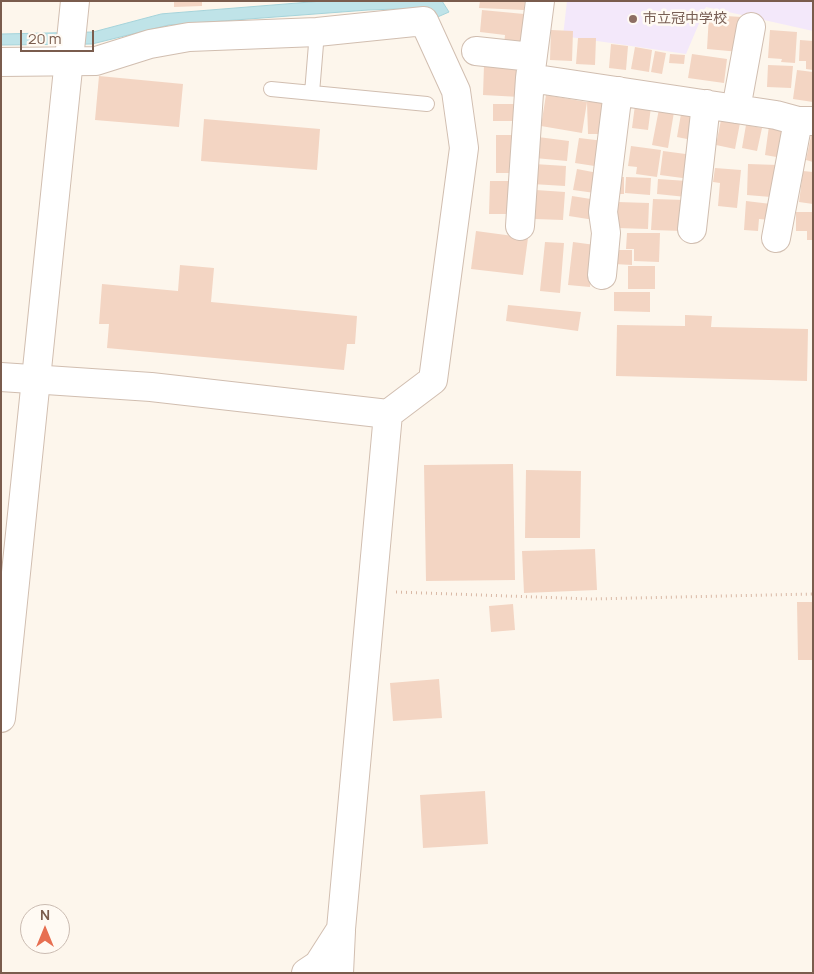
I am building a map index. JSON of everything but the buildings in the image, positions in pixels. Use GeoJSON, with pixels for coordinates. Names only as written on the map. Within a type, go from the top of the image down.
{"type":"FeatureCollection","features":[{"type":"Feature","properties":{"kind":"street"},"geometry":{"type":"LineString","coordinates":[[520,226],[531,68],[540,1]]}},
{"type":"Feature","properties":{"kind":"street"},"geometry":{"type":"LineString","coordinates":[[1,718],[74,11]]}},
{"type":"Feature","properties":{"kind":"street"},"geometry":{"type":"LineString","coordinates":[[1,62],[69,58],[96,61],[150,44],[188,37],[317,32],[424,22],[456,90],[464,148],[432,380],[388,414],[151,387],[1,377]]}},
{"type":"Feature","properties":{"kind":"street"},"geometry":{"type":"LineString","coordinates":[[736,109],[751,27]]}},
{"type":"Feature","properties":{"kind":"street"},"geometry":{"type":"LineString","coordinates":[[476,51],[618,91],[805,121],[776,238]]}},
{"type":"Feature","properties":{"kind":"street"},"geometry":{"type":"LineString","coordinates":[[602,275],[606,233],[603,212],[618,91]]}},
{"type":"Feature","properties":{"kind":"street"},"geometry":{"type":"LineString","coordinates":[[692,229],[706,104]]}},
{"type":"Feature","properties":{"kind":"street"},"geometry":{"type":"LineString","coordinates":[[339,973],[341,929],[388,414]]}},
{"type":"Feature","properties":{"kind":"street"},"geometry":{"type":"LineString","coordinates":[[306,973],[318,965],[341,929]]}},
{"type":"Feature","properties":{"kind":"lane"},"geometry":{"type":"LineString","coordinates":[[312,93],[317,32]]}},
{"type":"Feature","properties":{"kind":"lane"},"geometry":{"type":"LineString","coordinates":[[271,89],[427,104]]}},
{"type":"Feature","properties":{"kind":"path"},"geometry":{"type":"LineString","coordinates":[[372,590],[502,597],[591,599],[813,594]]}},
{"type":"Feature","properties":{"kind":"shaded area","name":"市立冠中学校"},"geometry":{"type":"Polygon","coordinates":[[[567,1],[813,1],[813,31],[706,7],[686,54],[563,36],[567,1]]]}},
{"type":"Feature","properties":{"kind":"water"},"geometry":{"type":"Polygon","coordinates":[[[323,1],[442,1],[449,12],[433,19],[427,8],[368,10],[169,25],[92,44],[1,45],[1,34],[93,32],[161,14],[323,1]]]}},
{"type":"Feature","properties":{"kind":"place","name":"市立冠中学校"},"geometry":{"type":"Point","coordinates":[633,19]}}]}
